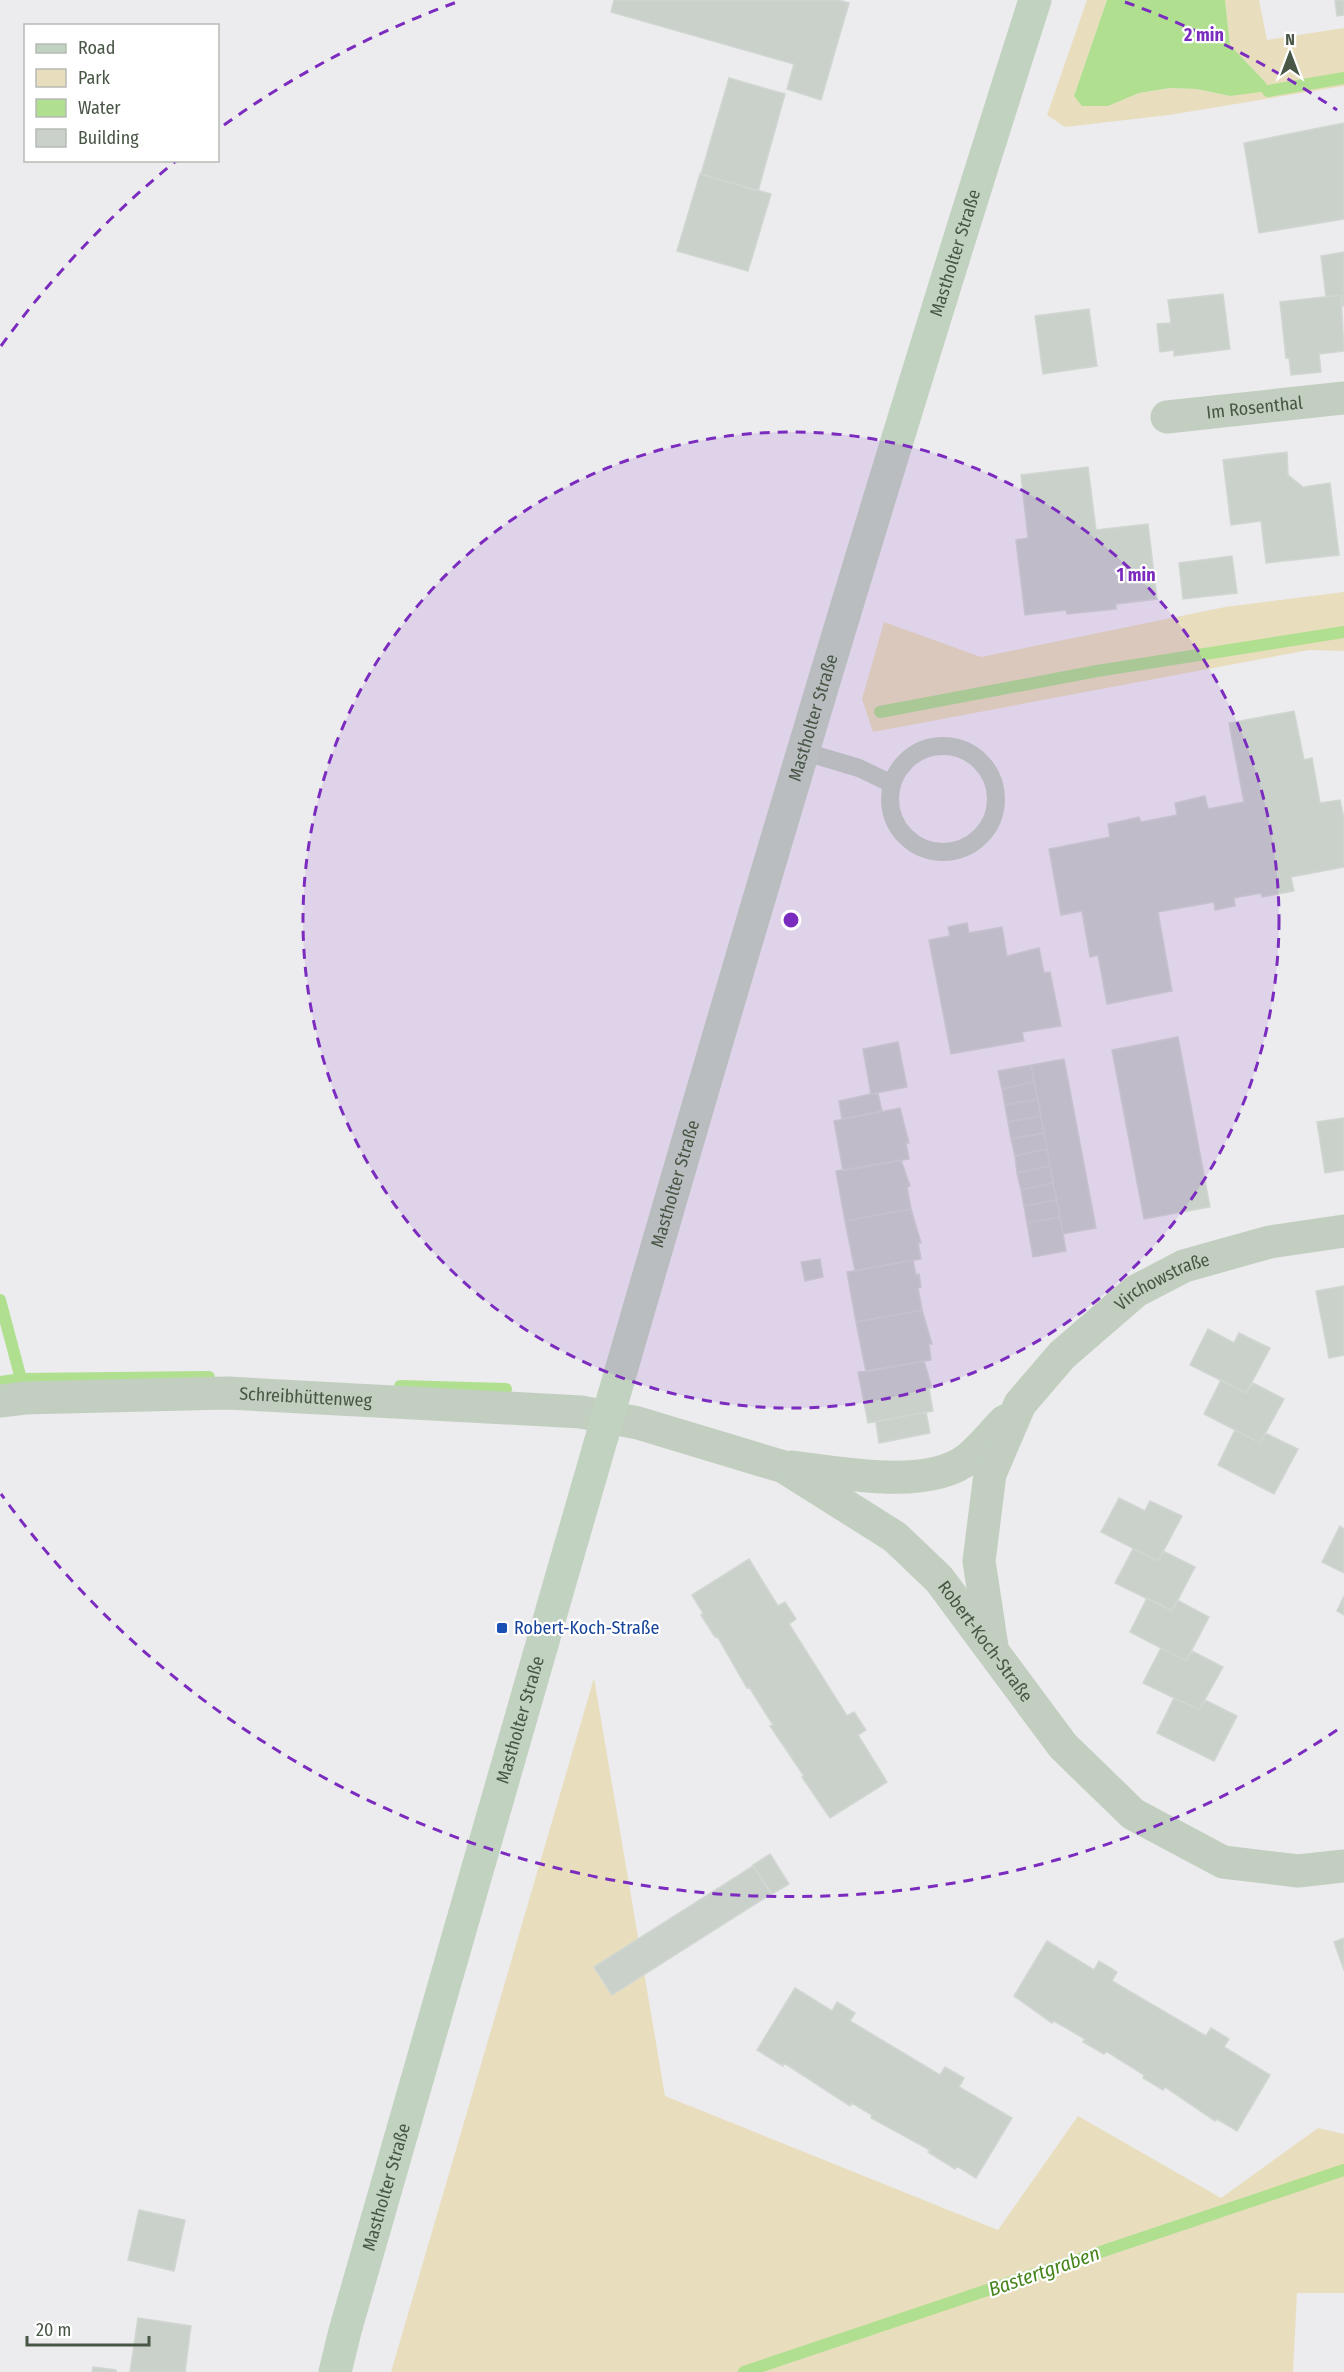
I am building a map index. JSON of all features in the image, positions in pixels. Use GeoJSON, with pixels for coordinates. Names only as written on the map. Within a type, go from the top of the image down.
{"type":"FeatureCollection","features":[{"type":"Feature","properties":{"kind":"street","name":"Mastholter Straße"},"geometry":{"type":"LineString","coordinates":[[335,2372],[361,2274],[805,752],[947,274],[1035,0]]}},
{"type":"Feature","properties":{"kind":"street","name":"Im Rosenthal"},"geometry":{"type":"LineString","coordinates":[[1167,417],[1344,398]]}},
{"type":"Feature","properties":{"kind":"street","name":"Virchowstraße"},"geometry":{"type":"LineString","coordinates":[[784,1467],[882,1478],[930,1475],[968,1459],[1062,1355],[1136,1291],[1195,1263],[1270,1242],[1344,1231]]}},
{"type":"Feature","properties":{"kind":"street","name":"Schreibhüttenweg"},"geometry":{"type":"LineString","coordinates":[[0,1401],[25,1398],[228,1393],[525,1409],[610,1416]]}},
{"type":"Feature","properties":{"kind":"street","name":"Virchowstraße"},"geometry":{"type":"LineString","coordinates":[[993,1652],[979,1561],[990,1474],[1020,1404]]}},
{"type":"Feature","properties":{"kind":"street","name":"Robert-Koch-Straße"},"geometry":{"type":"LineString","coordinates":[[610,1416],[784,1467],[896,1537],[939,1579],[1064,1746],[1133,1814],[1223,1862],[1298,1871],[1344,1866]]}},
{"type":"Feature","properties":{"kind":"lane"},"geometry":{"type":"LineString","coordinates":[[931,746],[963,748],[983,762],[997,790],[991,824],[973,844],[946,853],[916,847],[898,830],[889,811],[890,783],[906,759],[931,746]]}},
{"type":"Feature","properties":{"kind":"lane"},"geometry":{"type":"LineString","coordinates":[[805,752],[859,768],[890,783]]}},
{"type":"Feature","properties":{"kind":"green space"},"geometry":{"type":"Polygon","coordinates":[[[1087,0],[1107,0],[1074,96],[1108,106],[1139,93],[1170,88],[1197,89],[1230,96],[1266,83],[1230,45],[1225,0],[1259,0],[1267,40],[1344,28],[1344,86],[1169,115],[1065,127],[1047,115],[1087,0]]]}},
{"type":"Feature","properties":{"kind":"green space"},"geometry":{"type":"Polygon","coordinates":[[[1344,592],[1344,651],[1309,650],[873,732],[862,699],[884,622],[981,657],[1225,607],[1344,592]]]}},
{"type":"Feature","properties":{"kind":"green space"},"geometry":{"type":"Polygon","coordinates":[[[594,1678],[665,2096],[998,2230],[1078,2116],[1221,2198],[1318,2128],[1344,2134],[1344,2293],[1297,2293],[1293,2372],[391,2372],[594,1678]]]}},
{"type":"Feature","properties":{"kind":"water"},"geometry":{"type":"Polygon","coordinates":[[[1107,0],[1225,0],[1230,45],[1266,83],[1268,91],[1230,96],[1197,89],[1170,88],[1139,93],[1108,106],[1082,106],[1074,96],[1107,0]]]}},
{"type":"Feature","properties":{"kind":"building"},"geometry":{"type":"Polygon","coordinates":[[[614,0],[838,0],[849,3],[821,100],[787,89],[794,64],[611,12],[614,0]]]}},
{"type":"Feature","properties":{"kind":"building"},"geometry":{"type":"Polygon","coordinates":[[[1335,0],[1344,0],[1344,15],[1337,16],[1335,0]]]}},
{"type":"Feature","properties":{"kind":"building"},"geometry":{"type":"Polygon","coordinates":[[[729,78],[785,94],[758,191],[701,174],[729,78]]]}},
{"type":"Feature","properties":{"kind":"building"},"geometry":{"type":"Polygon","coordinates":[[[1344,123],[1344,219],[1259,233],[1244,143],[1344,123]]]}},
{"type":"Feature","properties":{"kind":"building"},"geometry":{"type":"Polygon","coordinates":[[[700,174],[771,194],[748,271],[677,251],[700,174]]]}},
{"type":"Feature","properties":{"kind":"building"},"geometry":{"type":"Polygon","coordinates":[[[1344,252],[1344,306],[1342,306],[1341,295],[1326,297],[1321,256],[1344,252]]]}},
{"type":"Feature","properties":{"kind":"building"},"geometry":{"type":"Polygon","coordinates":[[[1223,294],[1230,349],[1174,356],[1174,350],[1160,352],[1157,324],[1171,323],[1168,300],[1223,294]]]}},
{"type":"Feature","properties":{"kind":"building"},"geometry":{"type":"Polygon","coordinates":[[[1341,295],[1344,351],[1319,354],[1321,372],[1291,375],[1289,358],[1286,358],[1280,302],[1341,295]]]}},
{"type":"Feature","properties":{"kind":"building"},"geometry":{"type":"Polygon","coordinates":[[[1089,309],[1097,366],[1043,374],[1035,316],[1089,309]]]}},
{"type":"Feature","properties":{"kind":"building"},"geometry":{"type":"Polygon","coordinates":[[[1287,452],[1288,475],[1303,487],[1330,483],[1339,555],[1266,563],[1261,521],[1231,525],[1223,460],[1287,452]]]}},
{"type":"Feature","properties":{"kind":"building"},"geometry":{"type":"Polygon","coordinates":[[[1088,467],[1096,530],[1148,524],[1157,599],[1116,604],[1116,609],[1067,614],[1066,610],[1025,615],[1016,540],[1028,538],[1021,475],[1088,467]]]}},
{"type":"Feature","properties":{"kind":"building"},"geometry":{"type":"Polygon","coordinates":[[[1232,556],[1237,593],[1183,599],[1179,563],[1232,556]]]}},
{"type":"Feature","properties":{"kind":"building"},"geometry":{"type":"Polygon","coordinates":[[[1294,711],[1304,760],[1312,758],[1320,803],[1340,800],[1344,819],[1344,867],[1291,877],[1294,891],[1262,897],[1261,893],[1234,898],[1235,906],[1215,910],[1214,902],[1158,912],[1172,991],[1107,1004],[1098,955],[1090,957],[1082,911],[1061,915],[1049,849],[1110,837],[1108,824],[1139,817],[1141,822],[1177,815],[1175,803],[1205,796],[1208,809],[1244,802],[1229,723],[1294,711]]]}},
{"type":"Feature","properties":{"kind":"building"},"geometry":{"type":"Polygon","coordinates":[[[967,923],[969,933],[1002,927],[1007,956],[1039,948],[1044,973],[1050,972],[1061,1026],[1022,1032],[1024,1041],[951,1054],[929,940],[950,936],[948,927],[967,923]]]}},
{"type":"Feature","properties":{"kind":"building"},"geometry":{"type":"Polygon","coordinates":[[[1178,1037],[1210,1207],[1144,1219],[1112,1050],[1178,1037]]]}},
{"type":"Feature","properties":{"kind":"building"},"geometry":{"type":"Polygon","coordinates":[[[898,1042],[907,1087],[871,1094],[863,1049],[898,1042]]]}},
{"type":"Feature","properties":{"kind":"building"},"geometry":{"type":"Polygon","coordinates":[[[1064,1059],[1096,1228],[1063,1234],[1031,1065],[1064,1059]]]}},
{"type":"Feature","properties":{"kind":"building"},"geometry":{"type":"Polygon","coordinates":[[[1031,1065],[1034,1082],[1002,1089],[998,1071],[1031,1065]]]}},
{"type":"Feature","properties":{"kind":"building"},"geometry":{"type":"Polygon","coordinates":[[[1034,1082],[1038,1099],[1005,1105],[1002,1089],[1034,1082]]]}},
{"type":"Feature","properties":{"kind":"building"},"geometry":{"type":"Polygon","coordinates":[[[878,1094],[882,1111],[842,1119],[839,1101],[878,1094]]]}},
{"type":"Feature","properties":{"kind":"building"},"geometry":{"type":"Polygon","coordinates":[[[1038,1099],[1041,1116],[1008,1122],[1005,1105],[1038,1099]]]}},
{"type":"Feature","properties":{"kind":"building"},"geometry":{"type":"Polygon","coordinates":[[[900,1108],[909,1143],[906,1143],[909,1159],[843,1171],[834,1121],[900,1108]]]}},
{"type":"Feature","properties":{"kind":"building"},"geometry":{"type":"Polygon","coordinates":[[[1041,1116],[1044,1133],[1011,1139],[1008,1122],[1041,1116]]]}},
{"type":"Feature","properties":{"kind":"building"},"geometry":{"type":"Polygon","coordinates":[[[1344,1118],[1344,1170],[1325,1173],[1317,1122],[1344,1118]]]}},
{"type":"Feature","properties":{"kind":"building"},"geometry":{"type":"Polygon","coordinates":[[[1044,1133],[1047,1149],[1015,1156],[1011,1139],[1044,1133]]]}},
{"type":"Feature","properties":{"kind":"building"},"geometry":{"type":"Polygon","coordinates":[[[1047,1149],[1050,1166],[1017,1173],[1015,1156],[1047,1149]]]}},
{"type":"Feature","properties":{"kind":"building"},"geometry":{"type":"Polygon","coordinates":[[[901,1160],[910,1186],[907,1187],[911,1209],[845,1221],[836,1171],[901,1160]]]}},
{"type":"Feature","properties":{"kind":"building"},"geometry":{"type":"Polygon","coordinates":[[[1050,1166],[1053,1183],[1021,1190],[1017,1173],[1050,1166]]]}},
{"type":"Feature","properties":{"kind":"building"},"geometry":{"type":"Polygon","coordinates":[[[1053,1183],[1057,1200],[1024,1206],[1021,1190],[1053,1183]]]}},
{"type":"Feature","properties":{"kind":"building"},"geometry":{"type":"Polygon","coordinates":[[[1057,1200],[1060,1217],[1027,1223],[1024,1206],[1057,1200]]]}},
{"type":"Feature","properties":{"kind":"building"},"geometry":{"type":"Polygon","coordinates":[[[911,1209],[921,1243],[918,1243],[921,1259],[855,1271],[845,1221],[911,1209]]]}},
{"type":"Feature","properties":{"kind":"building"},"geometry":{"type":"Polygon","coordinates":[[[1060,1217],[1066,1251],[1033,1257],[1027,1223],[1060,1217]]]}},
{"type":"Feature","properties":{"kind":"building"},"geometry":{"type":"Polygon","coordinates":[[[820,1259],[823,1277],[805,1281],[801,1262],[820,1259]]]}},
{"type":"Feature","properties":{"kind":"building"},"geometry":{"type":"Polygon","coordinates":[[[913,1260],[916,1275],[919,1274],[921,1287],[918,1288],[922,1310],[856,1322],[847,1272],[913,1260]]]}},
{"type":"Feature","properties":{"kind":"building"},"geometry":{"type":"Polygon","coordinates":[[[1344,1286],[1344,1355],[1329,1358],[1316,1291],[1344,1286]]]}},
{"type":"Feature","properties":{"kind":"building"},"geometry":{"type":"Polygon","coordinates":[[[922,1310],[932,1344],[929,1344],[931,1360],[866,1372],[856,1322],[922,1310]]]}},
{"type":"Feature","properties":{"kind":"building"},"geometry":{"type":"Polygon","coordinates":[[[1208,1329],[1234,1343],[1239,1333],[1270,1348],[1246,1393],[1190,1365],[1208,1329]]]}},
{"type":"Feature","properties":{"kind":"building"},"geometry":{"type":"Polygon","coordinates":[[[924,1361],[932,1388],[929,1389],[933,1411],[868,1423],[858,1372],[924,1361]]]}},
{"type":"Feature","properties":{"kind":"building"},"geometry":{"type":"Polygon","coordinates":[[[1221,1380],[1246,1393],[1253,1383],[1284,1399],[1260,1443],[1204,1414],[1221,1380]]]}},
{"type":"Feature","properties":{"kind":"building"},"geometry":{"type":"Polygon","coordinates":[[[926,1412],[930,1433],[879,1443],[876,1422],[926,1412]]]}},
{"type":"Feature","properties":{"kind":"building"},"geometry":{"type":"Polygon","coordinates":[[[1235,1430],[1260,1443],[1265,1433],[1298,1449],[1274,1494],[1218,1465],[1235,1430]]]}},
{"type":"Feature","properties":{"kind":"building"},"geometry":{"type":"Polygon","coordinates":[[[1119,1498],[1145,1511],[1150,1501],[1182,1516],[1158,1561],[1101,1532],[1119,1498]]]}},
{"type":"Feature","properties":{"kind":"building"},"geometry":{"type":"Polygon","coordinates":[[[1340,1526],[1344,1529],[1344,1573],[1322,1562],[1340,1526]]]}},
{"type":"Feature","properties":{"kind":"building"},"geometry":{"type":"Polygon","coordinates":[[[1133,1549],[1158,1561],[1163,1551],[1195,1567],[1172,1611],[1115,1583],[1133,1549]]]}},
{"type":"Feature","properties":{"kind":"building"},"geometry":{"type":"Polygon","coordinates":[[[749,1559],[778,1606],[785,1602],[796,1619],[789,1624],[847,1716],[854,1712],[866,1730],[858,1735],[887,1782],[830,1818],[770,1726],[773,1725],[749,1687],[747,1688],[717,1636],[715,1637],[701,1615],[703,1613],[692,1595],[749,1559]]]}},
{"type":"Feature","properties":{"kind":"building"},"geometry":{"type":"Polygon","coordinates":[[[1344,1596],[1344,1615],[1337,1611],[1344,1596]]]}},
{"type":"Feature","properties":{"kind":"building"},"geometry":{"type":"Polygon","coordinates":[[[1147,1598],[1172,1611],[1177,1600],[1209,1617],[1186,1661],[1130,1632],[1147,1598]]]}},
{"type":"Feature","properties":{"kind":"building"},"geometry":{"type":"Polygon","coordinates":[[[1161,1648],[1186,1661],[1192,1651],[1223,1667],[1199,1710],[1143,1683],[1161,1648]]]}},
{"type":"Feature","properties":{"kind":"building"},"geometry":{"type":"Polygon","coordinates":[[[1174,1698],[1199,1710],[1205,1700],[1237,1716],[1214,1761],[1157,1733],[1174,1698]]]}},
{"type":"Feature","properties":{"kind":"building"},"geometry":{"type":"Polygon","coordinates":[[[770,1854],[789,1884],[772,1894],[753,1865],[770,1854]]]}},
{"type":"Feature","properties":{"kind":"building"},"geometry":{"type":"Polygon","coordinates":[[[753,1866],[771,1894],[612,1995],[594,1967],[753,1866]]]}},
{"type":"Feature","properties":{"kind":"building"},"geometry":{"type":"Polygon","coordinates":[[[1344,1938],[1344,1970],[1334,1942],[1344,1938]]]}},
{"type":"Feature","properties":{"kind":"building"},"geometry":{"type":"Polygon","coordinates":[[[1047,1941],[1094,1970],[1099,1961],[1117,1972],[1112,1981],[1206,2036],[1211,2028],[1229,2039],[1224,2047],[1270,2075],[1237,2131],[1217,2119],[1215,2121],[1165,2087],[1163,2090],[1143,2078],[1144,2075],[1106,2051],[1104,2054],[1083,2042],[1085,2039],[1054,2021],[1052,2023],[1014,1996],[1047,1941]]]}},
{"type":"Feature","properties":{"kind":"building"},"geometry":{"type":"Polygon","coordinates":[[[795,1988],[832,2011],[837,2002],[855,2013],[850,2021],[940,2075],[945,2067],[964,2078],[959,2087],[1012,2118],[976,2178],[957,2166],[955,2169],[928,2152],[930,2150],[871,2118],[872,2115],[852,2103],[850,2106],[784,2063],[783,2066],[757,2050],[795,1988]]]}},
{"type":"Feature","properties":{"kind":"building"},"geometry":{"type":"Polygon","coordinates":[[[139,2210],[185,2220],[174,2271],[128,2260],[139,2210]]]}},
{"type":"Feature","properties":{"kind":"building"},"geometry":{"type":"Polygon","coordinates":[[[138,2318],[191,2326],[185,2372],[130,2372],[138,2318]]]}},
{"type":"Feature","properties":{"kind":"building"},"geometry":{"type":"Polygon","coordinates":[[[93,2367],[116,2370],[116,2372],[92,2372],[93,2367]]]}},
{"type":"Feature","properties":{"kind":"waterway"},"geometry":{"type":"LineString","coordinates":[[1268,91],[1344,78]]}},
{"type":"Feature","properties":{"kind":"waterway"},"geometry":{"type":"LineString","coordinates":[[880,712],[1097,671],[1344,632]]}},
{"type":"Feature","properties":{"kind":"waterway"},"geometry":{"type":"LineString","coordinates":[[0,1300],[21,1379]]}},
{"type":"Feature","properties":{"kind":"waterway"},"geometry":{"type":"LineString","coordinates":[[0,1382],[21,1379],[209,1377]]}},
{"type":"Feature","properties":{"kind":"waterway"},"geometry":{"type":"LineString","coordinates":[[400,1386],[506,1389]]}},
{"type":"Feature","properties":{"kind":"waterway","name":"Bastertgraben"},"geometry":{"type":"LineString","coordinates":[[744,2372],[1344,2170]]}},
{"type":"Feature","properties":{"kind":"place","name":"Robert-Koch-Straße"},"geometry":{"type":"Point","coordinates":[502,1628]}}]}
